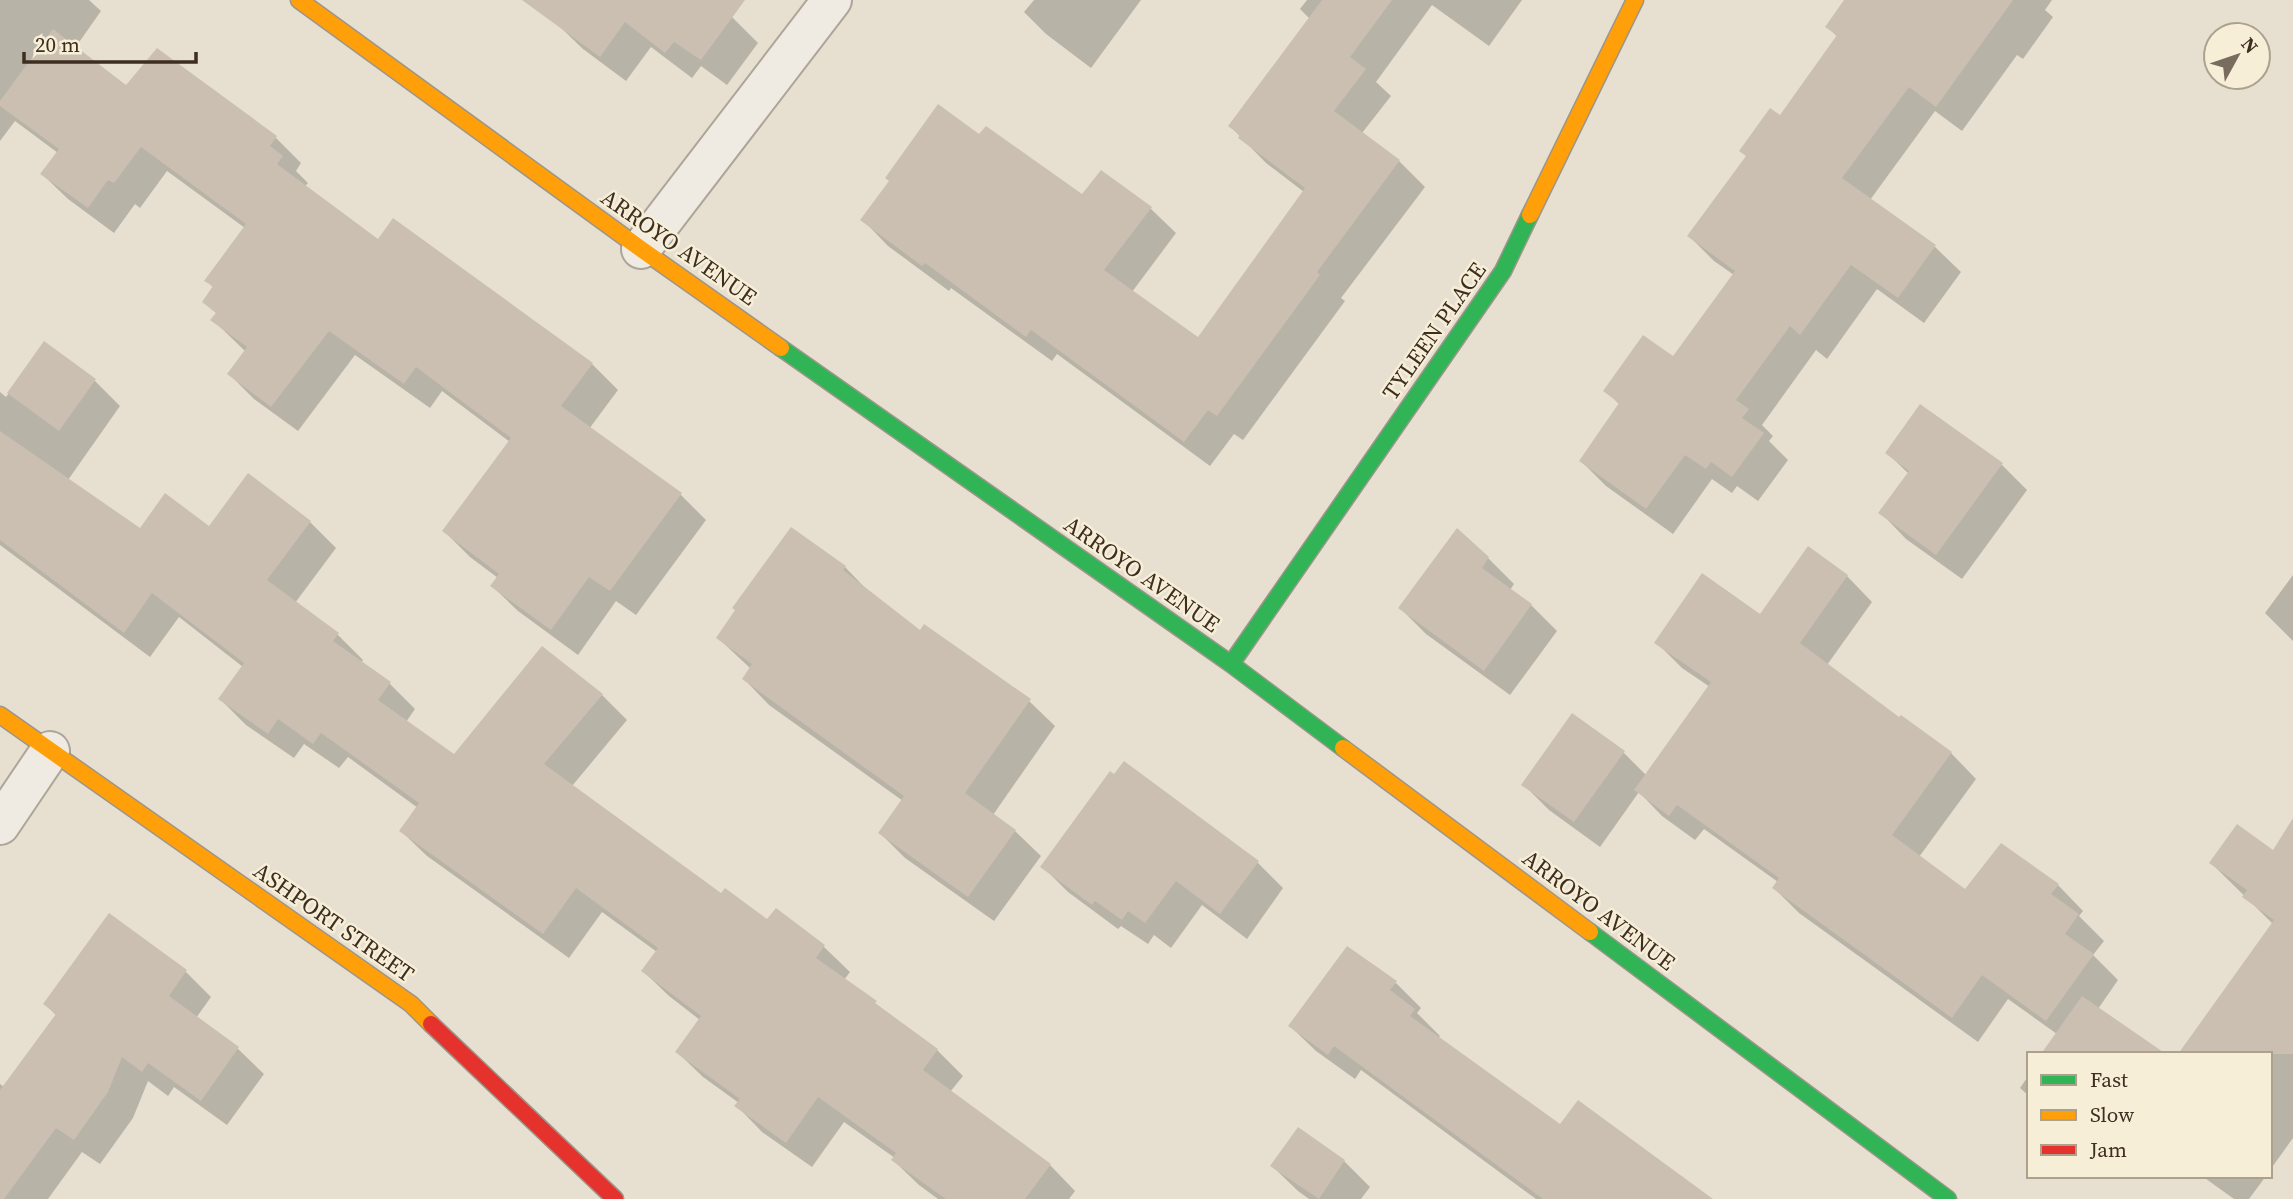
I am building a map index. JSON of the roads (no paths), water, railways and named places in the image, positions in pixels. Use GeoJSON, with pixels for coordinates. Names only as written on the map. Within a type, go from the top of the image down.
{"type":"FeatureCollection","features":[{"type":"Feature","properties":{"kind":"street","name":"ARROYO AVENUE"},"geometry":{"type":"LineString","coordinates":[[299,0],[641,249],[1231,664],[1948,1199]]}},
{"type":"Feature","properties":{"kind":"street"},"geometry":{"type":"LineString","coordinates":[[641,249],[832,0]]}},
{"type":"Feature","properties":{"kind":"street","name":"TYLEEN PLACE"},"geometry":{"type":"LineString","coordinates":[[1231,664],[1503,271],[1635,0]]}},
{"type":"Feature","properties":{"kind":"street","name":"ASHPORT STREET"},"geometry":{"type":"LineString","coordinates":[[0,715],[411,1004],[615,1199]]}},
{"type":"Feature","properties":{"kind":"street"},"geometry":{"type":"LineString","coordinates":[[0,825],[50,751]]}}]}
